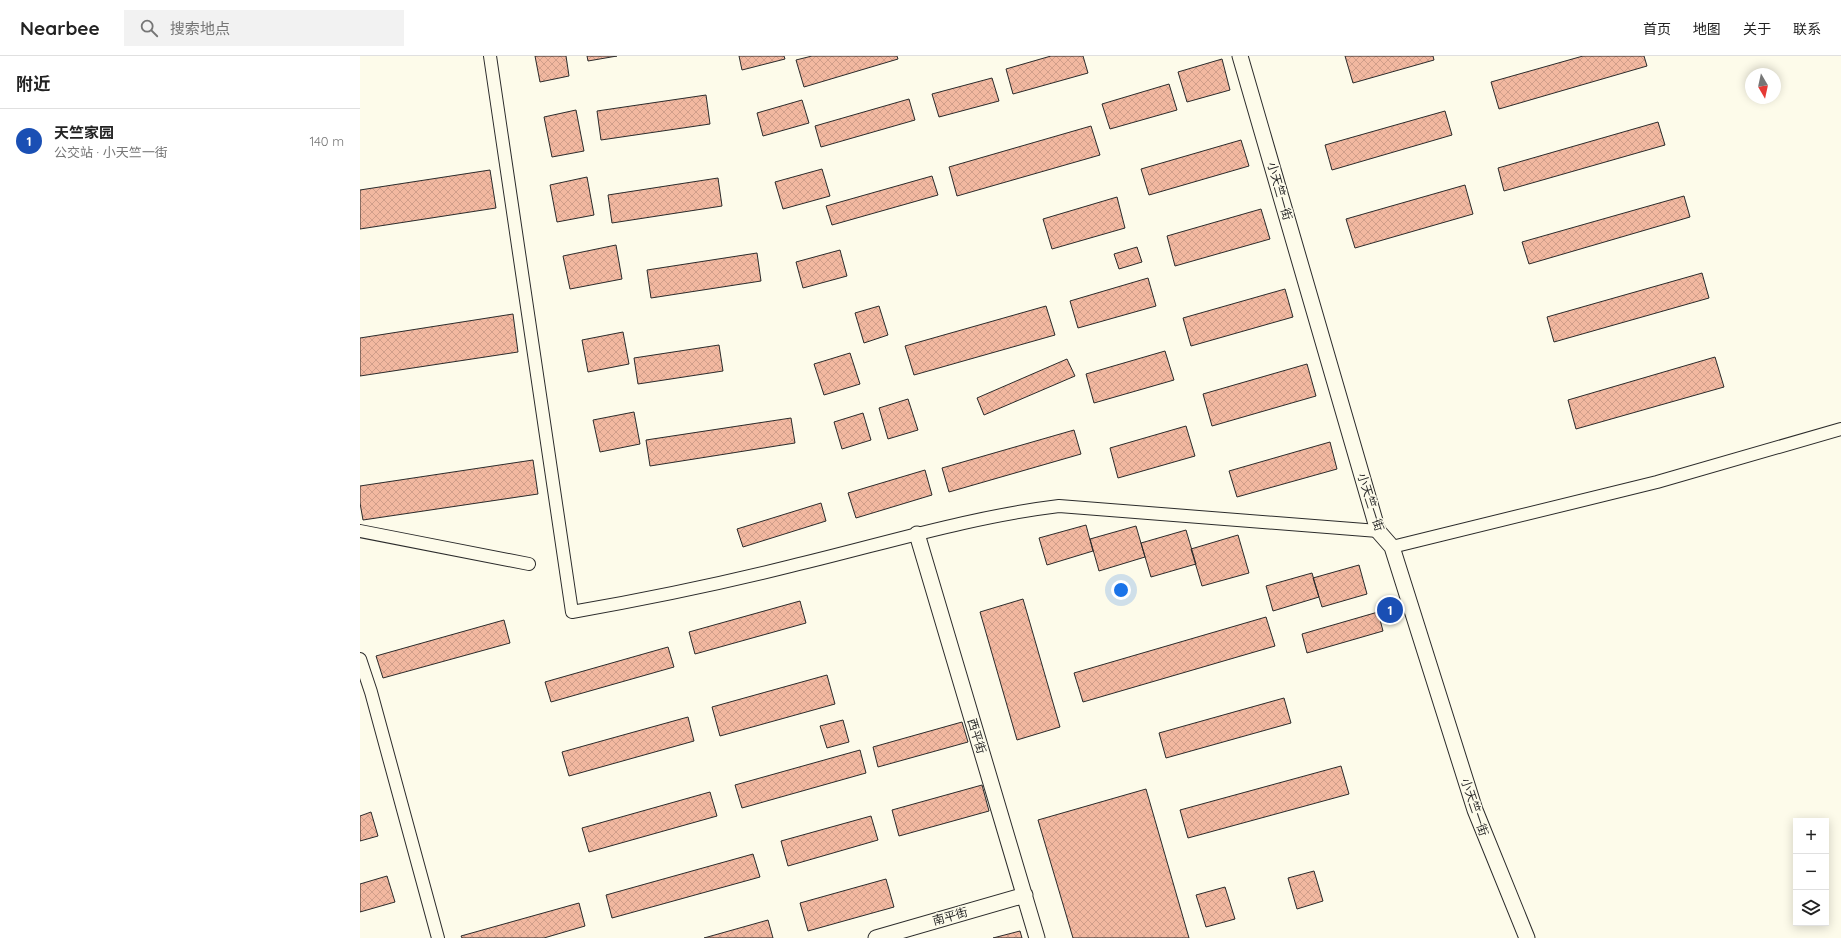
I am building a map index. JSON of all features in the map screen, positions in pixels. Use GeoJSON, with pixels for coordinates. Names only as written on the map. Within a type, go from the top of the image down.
{"type":"FeatureCollection","features":[{"type":"Feature","properties":{"kind":"street"},"geometry":{"type":"LineString","coordinates":[[490,56],[572,612],[645,599],[791,566],[917,534],[1025,510],[1059,506],[1378,531]]}},
{"type":"Feature","properties":{"kind":"street","name":"小天竺一街"},"geometry":{"type":"LineString","coordinates":[[1240,56],[1378,531],[1392,547],[1475,810],[1527,938]]}},
{"type":"Feature","properties":{"kind":"street"},"geometry":{"type":"LineString","coordinates":[[1392,547],[1657,482],[1841,429]]}},
{"type":"Feature","properties":{"kind":"street"},"geometry":{"type":"LineString","coordinates":[[360,531],[529,564]]}},
{"type":"Feature","properties":{"kind":"street","name":"西平街"},"geometry":{"type":"LineString","coordinates":[[917,534],[1037,938]]}},
{"type":"Feature","properties":{"kind":"street"},"geometry":{"type":"LineString","coordinates":[[360,659],[371,692],[438,938]]}},
{"type":"Feature","properties":{"kind":"street","name":"南平街"},"geometry":{"type":"LineString","coordinates":[[876,938],[1025,895]]}},
{"type":"Feature","properties":{"kind":"building"},"geometry":{"type":"Polygon","coordinates":[[[535,56],[566,56],[569,76],[540,82],[535,56]]]}},
{"type":"Feature","properties":{"kind":"building"},"geometry":{"type":"Polygon","coordinates":[[[587,56],[617,56],[588,61],[587,56]]]}},
{"type":"Feature","properties":{"kind":"building"},"geometry":{"type":"Polygon","coordinates":[[[739,56],[784,56],[785,59],[742,70],[739,56]]]}},
{"type":"Feature","properties":{"kind":"building"},"geometry":{"type":"Polygon","coordinates":[[[812,56],[897,56],[898,59],[804,87],[796,60],[812,56]]]}},
{"type":"Feature","properties":{"kind":"building"},"geometry":{"type":"Polygon","coordinates":[[[1051,56],[1083,56],[1088,73],[1013,94],[1006,69],[1051,56]]]}},
{"type":"Feature","properties":{"kind":"building"},"geometry":{"type":"Polygon","coordinates":[[[1345,56],[1433,56],[1434,60],[1353,83],[1345,56]]]}},
{"type":"Feature","properties":{"kind":"building"},"geometry":{"type":"Polygon","coordinates":[[[1583,56],[1644,56],[1647,66],[1499,109],[1491,82],[1583,56]]]}},
{"type":"Feature","properties":{"kind":"building"},"geometry":{"type":"Polygon","coordinates":[[[1222,59],[1230,90],[1187,102],[1178,72],[1222,59]]]}},
{"type":"Feature","properties":{"kind":"building"},"geometry":{"type":"Polygon","coordinates":[[[992,78],[999,101],[939,117],[932,94],[992,78]]]}},
{"type":"Feature","properties":{"kind":"building"},"geometry":{"type":"Polygon","coordinates":[[[1169,84],[1177,110],[1110,129],[1102,104],[1169,84]]]}},
{"type":"Feature","properties":{"kind":"building"},"geometry":{"type":"Polygon","coordinates":[[[706,95],[710,124],[601,140],[597,111],[706,95]]]}},
{"type":"Feature","properties":{"kind":"building"},"geometry":{"type":"Polygon","coordinates":[[[909,99],[915,120],[821,147],[815,126],[909,99]]]}},
{"type":"Feature","properties":{"kind":"building"},"geometry":{"type":"Polygon","coordinates":[[[802,100],[809,123],[763,136],[757,113],[802,100]]]}},
{"type":"Feature","properties":{"kind":"building"},"geometry":{"type":"Polygon","coordinates":[[[576,110],[584,151],[552,157],[544,117],[576,110]]]}},
{"type":"Feature","properties":{"kind":"building"},"geometry":{"type":"Polygon","coordinates":[[[1445,111],[1452,135],[1332,170],[1325,145],[1445,111]]]}},
{"type":"Feature","properties":{"kind":"building"},"geometry":{"type":"Polygon","coordinates":[[[1658,122],[1665,145],[1504,191],[1498,168],[1658,122]]]}},
{"type":"Feature","properties":{"kind":"building"},"geometry":{"type":"Polygon","coordinates":[[[1091,126],[1100,155],[957,196],[949,167],[1091,126]]]}},
{"type":"Feature","properties":{"kind":"building"},"geometry":{"type":"Polygon","coordinates":[[[1241,140],[1249,166],[1149,195],[1141,169],[1241,140]]]}},
{"type":"Feature","properties":{"kind":"building"},"geometry":{"type":"Polygon","coordinates":[[[822,169],[830,196],[783,209],[775,182],[822,169]]]}},
{"type":"Feature","properties":{"kind":"building"},"geometry":{"type":"Polygon","coordinates":[[[490,170],[496,208],[360,229],[360,190],[490,170]]]}},
{"type":"Feature","properties":{"kind":"building"},"geometry":{"type":"Polygon","coordinates":[[[932,176],[938,195],[832,225],[826,206],[932,176]]]}},
{"type":"Feature","properties":{"kind":"building"},"geometry":{"type":"Polygon","coordinates":[[[587,177],[594,215],[557,222],[550,185],[587,177]]]}},
{"type":"Feature","properties":{"kind":"building"},"geometry":{"type":"Polygon","coordinates":[[[718,178],[722,206],[612,223],[608,195],[718,178]]]}},
{"type":"Feature","properties":{"kind":"building"},"geometry":{"type":"Polygon","coordinates":[[[1465,185],[1473,214],[1355,248],[1346,219],[1465,185]]]}},
{"type":"Feature","properties":{"kind":"building"},"geometry":{"type":"Polygon","coordinates":[[[1684,196],[1690,217],[1529,264],[1522,242],[1684,196]]]}},
{"type":"Feature","properties":{"kind":"building"},"geometry":{"type":"Polygon","coordinates":[[[1117,197],[1125,228],[1052,249],[1043,219],[1117,197]]]}},
{"type":"Feature","properties":{"kind":"building"},"geometry":{"type":"Polygon","coordinates":[[[1261,209],[1270,239],[1175,266],[1167,236],[1261,209]]]}},
{"type":"Feature","properties":{"kind":"building"},"geometry":{"type":"Polygon","coordinates":[[[616,245],[622,279],[570,289],[563,256],[616,245]]]}},
{"type":"Feature","properties":{"kind":"building"},"geometry":{"type":"Polygon","coordinates":[[[1137,247],[1142,262],[1119,269],[1114,254],[1137,247]]]}},
{"type":"Feature","properties":{"kind":"building"},"geometry":{"type":"Polygon","coordinates":[[[840,250],[847,276],[803,288],[796,262],[840,250]]]}},
{"type":"Feature","properties":{"kind":"building"},"geometry":{"type":"Polygon","coordinates":[[[757,253],[761,281],[651,298],[647,270],[757,253]]]}},
{"type":"Feature","properties":{"kind":"building"},"geometry":{"type":"Polygon","coordinates":[[[1702,273],[1709,298],[1554,342],[1547,317],[1702,273]]]}},
{"type":"Feature","properties":{"kind":"building"},"geometry":{"type":"Polygon","coordinates":[[[1148,278],[1156,306],[1078,328],[1070,301],[1148,278]]]}},
{"type":"Feature","properties":{"kind":"building"},"geometry":{"type":"Polygon","coordinates":[[[1285,289],[1293,317],[1191,346],[1183,318],[1285,289]]]}},
{"type":"Feature","properties":{"kind":"building"},"geometry":{"type":"Polygon","coordinates":[[[879,306],[888,335],[864,343],[855,313],[879,306]]]}},
{"type":"Feature","properties":{"kind":"building"},"geometry":{"type":"Polygon","coordinates":[[[1046,306],[1055,335],[914,375],[905,346],[1046,306]]]}},
{"type":"Feature","properties":{"kind":"building"},"geometry":{"type":"Polygon","coordinates":[[[513,314],[518,352],[360,376],[360,338],[513,314]]]}},
{"type":"Feature","properties":{"kind":"building"},"geometry":{"type":"Polygon","coordinates":[[[623,332],[629,364],[588,372],[582,340],[623,332]]]}},
{"type":"Feature","properties":{"kind":"building"},"geometry":{"type":"Polygon","coordinates":[[[719,345],[723,371],[638,384],[634,358],[719,345]]]}},
{"type":"Feature","properties":{"kind":"building"},"geometry":{"type":"Polygon","coordinates":[[[1165,351],[1174,380],[1094,403],[1086,374],[1165,351]]]}},
{"type":"Feature","properties":{"kind":"building"},"geometry":{"type":"Polygon","coordinates":[[[850,353],[860,384],[824,395],[814,364],[850,353]]]}},
{"type":"Feature","properties":{"kind":"building"},"geometry":{"type":"Polygon","coordinates":[[[1715,357],[1724,387],[1576,429],[1568,400],[1715,357]]]}},
{"type":"Feature","properties":{"kind":"building"},"geometry":{"type":"Polygon","coordinates":[[[1067,359],[1075,376],[984,415],[977,398],[1067,359]]]}},
{"type":"Feature","properties":{"kind":"building"},"geometry":{"type":"Polygon","coordinates":[[[1307,364],[1316,396],[1212,426],[1203,394],[1307,364]]]}},
{"type":"Feature","properties":{"kind":"building"},"geometry":{"type":"Polygon","coordinates":[[[908,399],[918,430],[888,439],[879,408],[908,399]]]}},
{"type":"Feature","properties":{"kind":"building"},"geometry":{"type":"Polygon","coordinates":[[[634,412],[640,444],[600,452],[593,420],[634,412]]]}},
{"type":"Feature","properties":{"kind":"building"},"geometry":{"type":"Polygon","coordinates":[[[863,413],[871,440],[842,449],[834,422],[863,413]]]}},
{"type":"Feature","properties":{"kind":"building"},"geometry":{"type":"Polygon","coordinates":[[[791,418],[795,443],[650,466],[646,440],[791,418]]]}},
{"type":"Feature","properties":{"kind":"building"},"geometry":{"type":"Polygon","coordinates":[[[1186,426],[1195,456],[1118,478],[1110,448],[1186,426]]]}},
{"type":"Feature","properties":{"kind":"building"},"geometry":{"type":"Polygon","coordinates":[[[1074,430],[1081,454],[949,492],[942,468],[1074,430]]]}},
{"type":"Feature","properties":{"kind":"building"},"geometry":{"type":"Polygon","coordinates":[[[1330,442],[1337,469],[1237,497],[1229,471],[1330,442]]]}},
{"type":"Feature","properties":{"kind":"building"},"geometry":{"type":"Polygon","coordinates":[[[533,460],[538,494],[363,520],[360,503],[360,486],[533,460]]]}},
{"type":"Feature","properties":{"kind":"building"},"geometry":{"type":"Polygon","coordinates":[[[925,470],[932,495],[856,518],[848,493],[925,470]]]}},
{"type":"Feature","properties":{"kind":"building"},"geometry":{"type":"Polygon","coordinates":[[[821,503],[826,521],[743,547],[737,529],[821,503]]]}},
{"type":"Feature","properties":{"kind":"building"},"geometry":{"type":"Polygon","coordinates":[[[1086,525],[1093,551],[1047,565],[1039,538],[1086,525]]]}},
{"type":"Feature","properties":{"kind":"building"},"geometry":{"type":"Polygon","coordinates":[[[1136,526],[1145,557],[1099,571],[1090,539],[1136,526]]]}},
{"type":"Feature","properties":{"kind":"building"},"geometry":{"type":"Polygon","coordinates":[[[1186,530],[1196,564],[1151,577],[1141,543],[1186,530]]]}},
{"type":"Feature","properties":{"kind":"building"},"geometry":{"type":"Polygon","coordinates":[[[1238,535],[1249,573],[1202,586],[1191,549],[1238,535]]]}},
{"type":"Feature","properties":{"kind":"building"},"geometry":{"type":"Polygon","coordinates":[[[1359,565],[1367,594],[1322,607],[1313,578],[1359,565]]]}},
{"type":"Feature","properties":{"kind":"building"},"geometry":{"type":"Polygon","coordinates":[[[1312,573],[1319,597],[1273,611],[1266,586],[1312,573]]]}},
{"type":"Feature","properties":{"kind":"building"},"geometry":{"type":"Polygon","coordinates":[[[1023,599],[1060,727],[1017,740],[980,612],[1023,599]]]}},
{"type":"Feature","properties":{"kind":"building"},"geometry":{"type":"Polygon","coordinates":[[[800,601],[806,623],[695,654],[689,632],[800,601]]]}},
{"type":"Feature","properties":{"kind":"building"},"geometry":{"type":"Polygon","coordinates":[[[1378,612],[1383,631],[1307,653],[1302,634],[1378,612]]]}},
{"type":"Feature","properties":{"kind":"building"},"geometry":{"type":"Polygon","coordinates":[[[1266,617],[1275,646],[1083,702],[1074,673],[1266,617]]]}},
{"type":"Feature","properties":{"kind":"building"},"geometry":{"type":"Polygon","coordinates":[[[504,620],[510,643],[383,678],[376,656],[504,620]]]}},
{"type":"Feature","properties":{"kind":"building"},"geometry":{"type":"Polygon","coordinates":[[[668,647],[674,667],[551,702],[545,682],[668,647]]]}},
{"type":"Feature","properties":{"kind":"building"},"geometry":{"type":"Polygon","coordinates":[[[827,675],[835,704],[720,736],[712,707],[827,675]]]}},
{"type":"Feature","properties":{"kind":"building"},"geometry":{"type":"Polygon","coordinates":[[[1284,698],[1291,723],[1166,758],[1159,733],[1284,698]]]}},
{"type":"Feature","properties":{"kind":"building"},"geometry":{"type":"Polygon","coordinates":[[[688,717],[694,741],[569,776],[562,752],[688,717]]]}},
{"type":"Feature","properties":{"kind":"building"},"geometry":{"type":"Polygon","coordinates":[[[843,720],[849,742],[827,748],[820,726],[843,720]]]}},
{"type":"Feature","properties":{"kind":"building"},"geometry":{"type":"Polygon","coordinates":[[[962,722],[968,742],[878,767],[873,747],[962,722]]]}},
{"type":"Feature","properties":{"kind":"building"},"geometry":{"type":"Polygon","coordinates":[[[860,750],[866,773],[742,808],[735,785],[860,750]]]}},
{"type":"Feature","properties":{"kind":"building"},"geometry":{"type":"Polygon","coordinates":[[[1341,766],[1349,794],[1188,838],[1180,810],[1341,766]]]}},
{"type":"Feature","properties":{"kind":"building"},"geometry":{"type":"Polygon","coordinates":[[[982,785],[989,811],[899,836],[892,810],[982,785]]]}},
{"type":"Feature","properties":{"kind":"building"},"geometry":{"type":"Polygon","coordinates":[[[1146,789],[1189,938],[1073,938],[1038,820],[1146,789]]]}},
{"type":"Feature","properties":{"kind":"building"},"geometry":{"type":"Polygon","coordinates":[[[710,792],[717,816],[589,852],[582,828],[710,792]]]}},
{"type":"Feature","properties":{"kind":"building"},"geometry":{"type":"Polygon","coordinates":[[[371,812],[378,836],[360,841],[360,816],[371,812]]]}},
{"type":"Feature","properties":{"kind":"building"},"geometry":{"type":"Polygon","coordinates":[[[871,816],[878,840],[788,866],[781,841],[871,816]]]}},
{"type":"Feature","properties":{"kind":"building"},"geometry":{"type":"Polygon","coordinates":[[[753,854],[760,877],[612,918],[606,895],[753,854]]]}},
{"type":"Feature","properties":{"kind":"building"},"geometry":{"type":"Polygon","coordinates":[[[1314,871],[1323,901],[1297,909],[1288,878],[1314,871]]]}},
{"type":"Feature","properties":{"kind":"building"},"geometry":{"type":"Polygon","coordinates":[[[387,876],[395,902],[360,912],[360,884],[387,876]]]}},
{"type":"Feature","properties":{"kind":"building"},"geometry":{"type":"Polygon","coordinates":[[[886,879],[894,907],[808,931],[800,903],[886,879]]]}},
{"type":"Feature","properties":{"kind":"building"},"geometry":{"type":"Polygon","coordinates":[[[1225,887],[1235,919],[1206,927],[1196,895],[1225,887]]]}},
{"type":"Feature","properties":{"kind":"building"},"geometry":{"type":"Polygon","coordinates":[[[579,903],[585,926],[544,938],[462,938],[461,936],[579,903]]]}},
{"type":"Feature","properties":{"kind":"building"},"geometry":{"type":"Polygon","coordinates":[[[768,920],[773,938],[704,938],[768,920]]]}},
{"type":"Feature","properties":{"kind":"building"},"geometry":{"type":"Polygon","coordinates":[[[1020,931],[1022,938],[993,938],[1020,931]]]}},
{"type":"Feature","properties":{"kind":"place","name":"天竺家园"},"geometry":{"type":"Point","coordinates":[1390,610]}}]}
